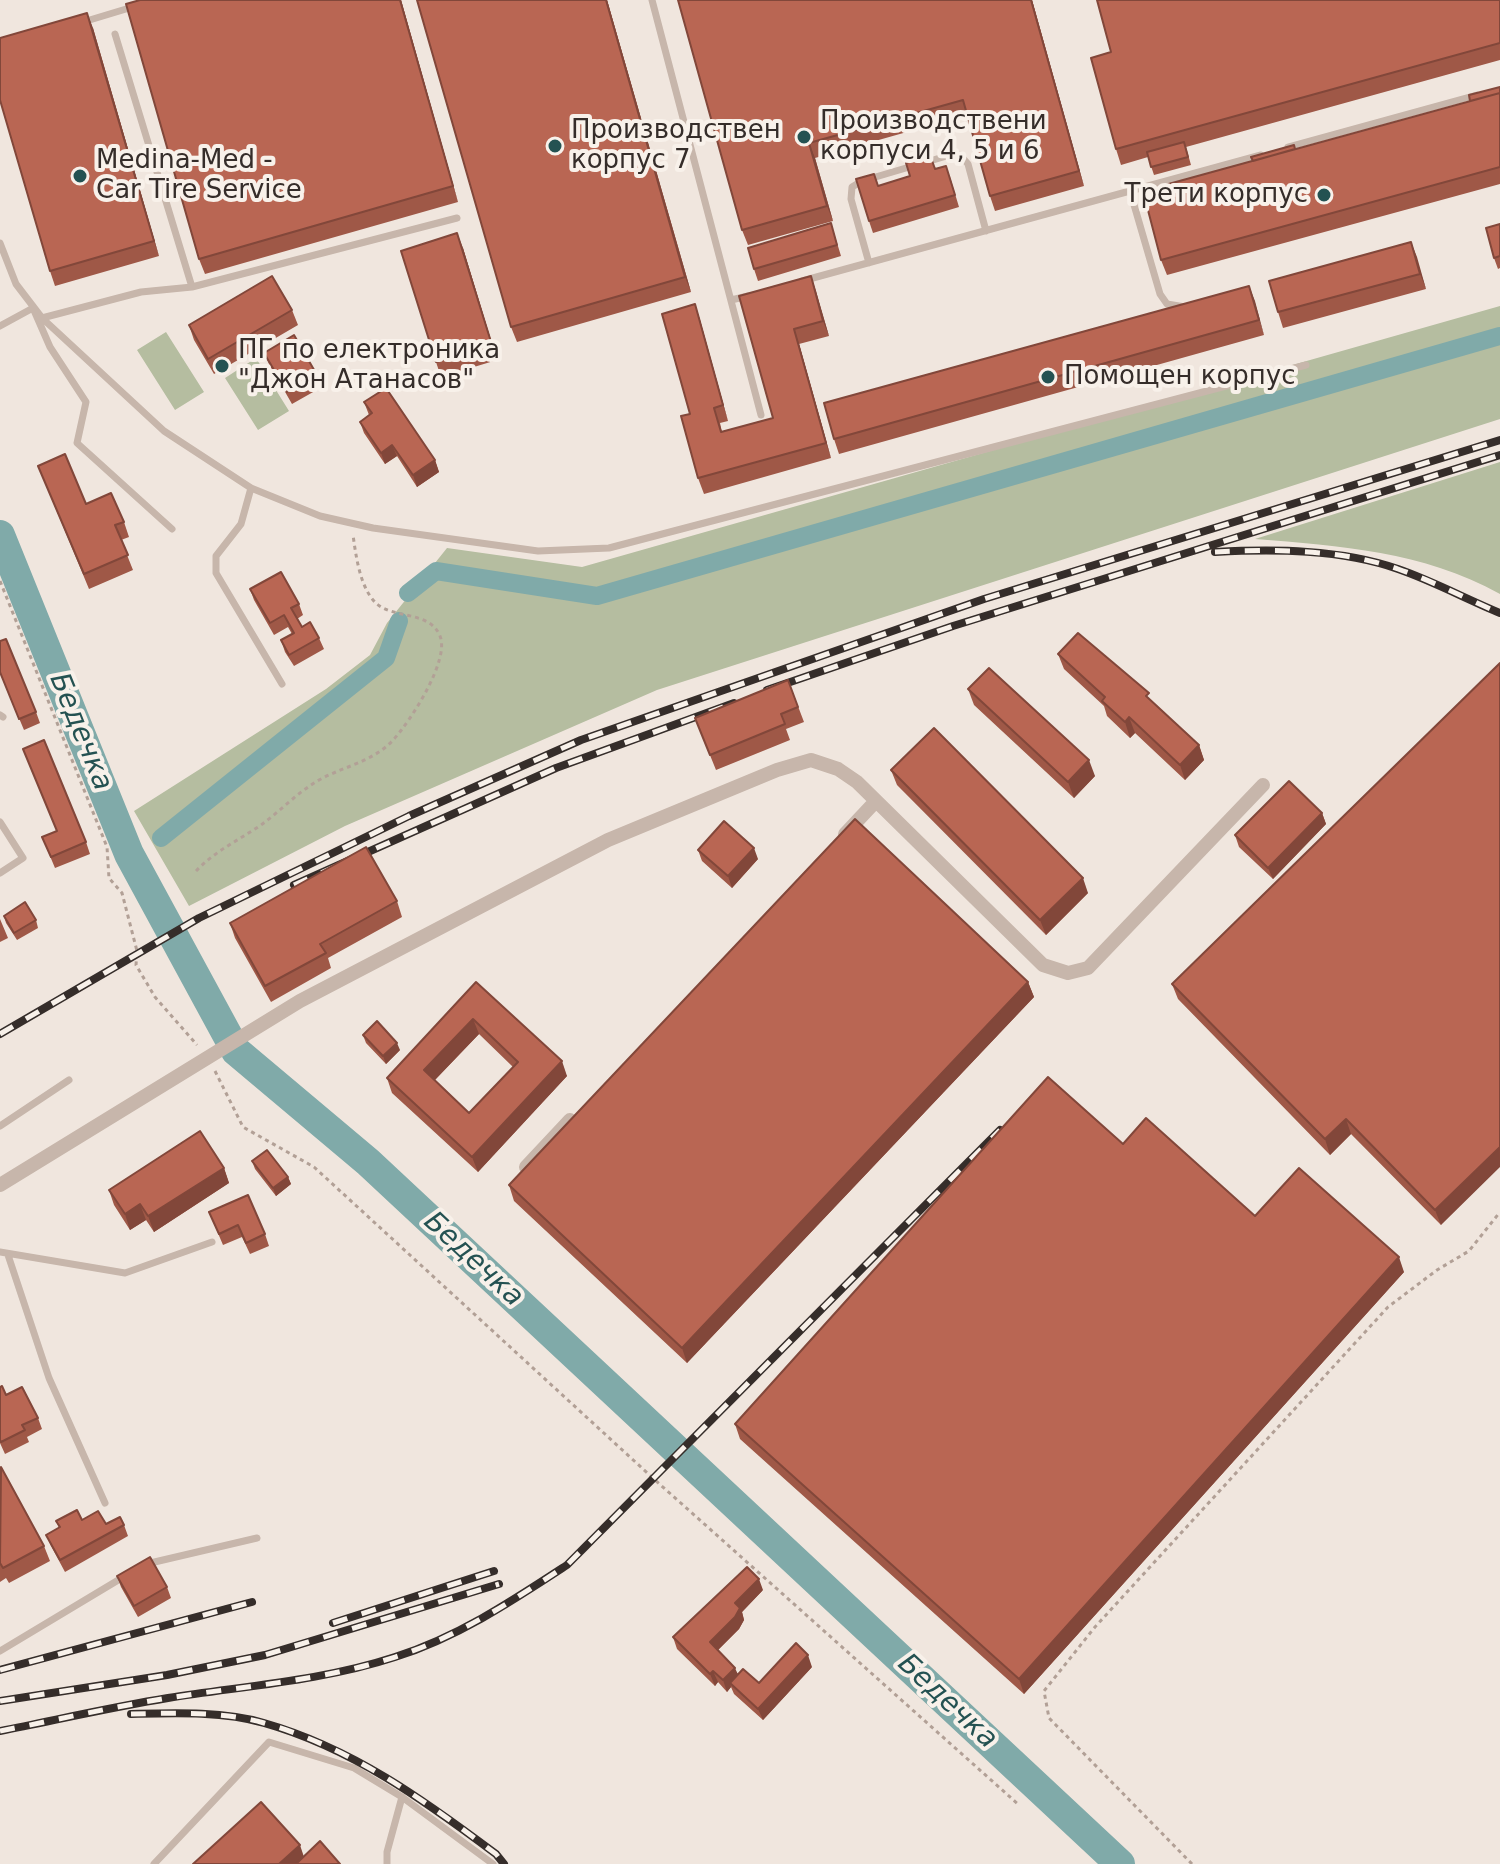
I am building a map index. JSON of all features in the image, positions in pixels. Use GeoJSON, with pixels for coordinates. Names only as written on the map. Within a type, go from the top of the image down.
{"type":"FeatureCollection","features":[{"type":"Feature","properties":{"kind":"street"},"geometry":{"type":"LineString","coordinates":[[0,1185],[376,960],[608,840],[777,770],[811,760],[838,769],[857,782],[1043,965],[1068,973],[1088,968],[1263,785]]}},
{"type":"Feature","properties":{"kind":"street"},"geometry":{"type":"LineString","coordinates":[[831,848],[875,802]]}},
{"type":"Feature","properties":{"kind":"street"},"geometry":{"type":"LineString","coordinates":[[526,1167],[580,1110]]}},
{"type":"Feature","properties":{"kind":"lane"},"geometry":{"type":"LineString","coordinates":[[652,0],[761,415]]}},
{"type":"Feature","properties":{"kind":"lane"},"geometry":{"type":"LineString","coordinates":[[72,25],[143,4]]}},
{"type":"Feature","properties":{"kind":"lane"},"geometry":{"type":"LineString","coordinates":[[115,34],[192,287]]}},
{"type":"Feature","properties":{"kind":"lane"},"geometry":{"type":"LineString","coordinates":[[792,284],[1485,93]]}},
{"type":"Feature","properties":{"kind":"lane"},"geometry":{"type":"LineString","coordinates":[[869,263],[851,199],[852,187],[862,181],[950,155],[960,155],[968,164],[986,231]]}},
{"type":"Feature","properties":{"kind":"lane"},"geometry":{"type":"LineString","coordinates":[[1130,191],[1160,294],[1167,304],[1182,307],[1197,304]]}},
{"type":"Feature","properties":{"kind":"lane"},"geometry":{"type":"LineString","coordinates":[[42,318],[141,292],[192,287],[457,218]]}},
{"type":"Feature","properties":{"kind":"lane"},"geometry":{"type":"LineString","coordinates":[[0,243],[16,284],[42,318],[164,431],[251,488],[299,509],[352,523],[538,551],[609,548],[1306,365]]}},
{"type":"Feature","properties":{"kind":"lane"},"geometry":{"type":"LineString","coordinates":[[731,300],[761,292]]}},
{"type":"Feature","properties":{"kind":"lane"},"geometry":{"type":"LineString","coordinates":[[0,326],[33,308]]}},
{"type":"Feature","properties":{"kind":"lane"},"geometry":{"type":"LineString","coordinates":[[33,308],[50,347],[86,402],[77,443],[172,529]]}},
{"type":"Feature","properties":{"kind":"lane"},"geometry":{"type":"LineString","coordinates":[[251,488],[241,524],[216,556],[216,573],[282,684]]}},
{"type":"Feature","properties":{"kind":"lane"},"geometry":{"type":"LineString","coordinates":[[0,822],[23,858],[0,873]]}},
{"type":"Feature","properties":{"kind":"lane"},"geometry":{"type":"LineString","coordinates":[[0,1126],[69,1080]]}},
{"type":"Feature","properties":{"kind":"lane"},"geometry":{"type":"LineString","coordinates":[[105,1503],[49,1378],[4,1254],[125,1273],[212,1242]]}},
{"type":"Feature","properties":{"kind":"lane"},"geometry":{"type":"LineString","coordinates":[[0,1651],[145,1564],[257,1538]]}},
{"type":"Feature","properties":{"kind":"lane"},"geometry":{"type":"LineString","coordinates":[[154,1864],[269,1742],[354,1768],[402,1797],[493,1864]]}},
{"type":"Feature","properties":{"kind":"lane"},"geometry":{"type":"LineString","coordinates":[[387,1864],[387,1852],[402,1797]]}},
{"type":"Feature","properties":{"kind":"path"},"geometry":{"type":"LineString","coordinates":[[196,871],[210,857],[263,823],[315,782],[372,756],[394,739],[437,671],[443,649],[439,633],[423,619],[386,610],[374,602],[356,556],[352,523]]}},
{"type":"Feature","properties":{"kind":"path"},"geometry":{"type":"LineString","coordinates":[[0,581],[107,847],[109,878],[122,893],[137,951],[136,965],[155,997],[213,1056],[243,1127],[314,1167],[655,1480],[1019,1805]]}},
{"type":"Feature","properties":{"kind":"path"},"geometry":{"type":"LineString","coordinates":[[1192,1864],[1049,1718],[1044,1691],[1106,1616],[1388,1307],[1437,1270],[1469,1251],[1500,1212]]}},
{"type":"Feature","properties":{"kind":"green space"},"geometry":{"type":"Polygon","coordinates":[[[1500,306],[1500,419],[657,690],[345,826],[189,906],[134,811],[326,689],[370,655],[387,623],[447,548],[582,567],[1500,306]]]}},
{"type":"Feature","properties":{"kind":"green space"},"geometry":{"type":"Polygon","coordinates":[[[166,332],[204,392],[175,410],[137,350],[166,332]]]}},
{"type":"Feature","properties":{"kind":"green space"},"geometry":{"type":"Polygon","coordinates":[[[256,358],[289,411],[258,430],[225,378],[256,358]]]}},
{"type":"Feature","properties":{"kind":"green space"},"geometry":{"type":"Polygon","coordinates":[[[1500,462],[1500,594],[1441,568],[1380,553],[1255,539],[1500,462]]]}},
{"type":"Feature","properties":{"kind":"building"},"geometry":{"type":"Polygon","coordinates":[[[140,0],[400,0],[453,186],[199,259],[126,4],[140,0]]]}},
{"type":"Feature","properties":{"kind":"building","name":"Производствeн корпус 7"},"geometry":{"type":"Polygon","coordinates":[[[417,0],[606,0],[685,277],[511,327],[417,0]]]}},
{"type":"Feature","properties":{"kind":"building","name":"Производствени корпуси 4, 5 и 6"},"geometry":{"type":"Polygon","coordinates":[[[678,0],[1031,0],[1079,171],[990,196],[963,100],[809,143],[827,206],[742,230],[678,0]]]}},
{"type":"Feature","properties":{"kind":"building"},"geometry":{"type":"Polygon","coordinates":[[[1097,0],[1500,0],[1500,43],[1116,149],[1091,58],[1111,52],[1097,0]]]}},
{"type":"Feature","properties":{"kind":"building","name":"Medina-Med - Car Tire Service"},"geometry":{"type":"Polygon","coordinates":[[[87,13],[154,241],[50,271],[0,100],[0,38],[87,13]]]}},
{"type":"Feature","properties":{"kind":"building"},"geometry":{"type":"Polygon","coordinates":[[[1500,87],[1500,93],[1470,101],[1469,95],[1500,87]]]}},
{"type":"Feature","properties":{"kind":"building","name":"Трети корпус"},"geometry":{"type":"Polygon","coordinates":[[[1500,93],[1500,167],[1161,260],[1143,191],[1500,93]]]}},
{"type":"Feature","properties":{"kind":"building"},"geometry":{"type":"Polygon","coordinates":[[[1184,142],[1188,157],[1151,167],[1147,152],[1184,142]]]}},
{"type":"Feature","properties":{"kind":"building"},"geometry":{"type":"Polygon","coordinates":[[[1294,145],[1295,149],[1253,161],[1251,157],[1294,145]]]}},
{"type":"Feature","properties":{"kind":"building"},"geometry":{"type":"Polygon","coordinates":[[[930,155],[935,169],[946,166],[955,195],[869,221],[856,179],[874,174],[878,186],[910,176],[906,163],[930,155]]]}},
{"type":"Feature","properties":{"kind":"building"},"geometry":{"type":"Polygon","coordinates":[[[831,223],[837,245],[754,269],[748,248],[831,223]]]}},
{"type":"Feature","properties":{"kind":"building"},"geometry":{"type":"Polygon","coordinates":[[[1500,224],[1500,256],[1494,258],[1486,228],[1500,224]]]}},
{"type":"Feature","properties":{"kind":"building"},"geometry":{"type":"Polygon","coordinates":[[[457,233],[492,345],[436,362],[401,251],[457,233]]]}},
{"type":"Feature","properties":{"kind":"building"},"geometry":{"type":"Polygon","coordinates":[[[1411,242],[1420,274],[1278,312],[1269,281],[1411,242]]]}},
{"type":"Feature","properties":{"kind":"building"},"geometry":{"type":"Polygon","coordinates":[[[272,276],[292,310],[208,359],[189,325],[272,276]]]}},
{"type":"Feature","properties":{"kind":"building"},"geometry":{"type":"Polygon","coordinates":[[[811,276],[823,321],[794,329],[826,443],[698,478],[681,416],[690,414],[662,314],[695,304],[723,405],[714,408],[721,432],[773,418],[739,296],[811,276]]]}},
{"type":"Feature","properties":{"kind":"building"},"geometry":{"type":"Polygon","coordinates":[[[1249,286],[1259,320],[834,439],[824,403],[1249,286]]]}},
{"type":"Feature","properties":{"kind":"building"},"geometry":{"type":"Polygon","coordinates":[[[294,335],[317,375],[287,392],[264,353],[294,335]]]}},
{"type":"Feature","properties":{"kind":"building"},"geometry":{"type":"Polygon","coordinates":[[[386,388],[435,460],[413,475],[392,445],[381,453],[360,422],[372,413],[364,402],[386,388]]]}},
{"type":"Feature","properties":{"kind":"building"},"geometry":{"type":"Polygon","coordinates":[[[65,454],[86,504],[111,493],[124,522],[115,525],[128,555],[84,574],[38,466],[65,454]]]}},
{"type":"Feature","properties":{"kind":"building"},"geometry":{"type":"Polygon","coordinates":[[[281,572],[299,604],[291,608],[302,627],[310,622],[319,638],[289,655],[281,640],[294,633],[284,615],[270,623],[250,589],[281,572]]]}},
{"type":"Feature","properties":{"kind":"building"},"geometry":{"type":"Polygon","coordinates":[[[1078,633],[1149,693],[1146,696],[1199,745],[1180,765],[1129,717],[1125,722],[1102,701],[1105,697],[1058,654],[1078,633]]]}},
{"type":"Feature","properties":{"kind":"building"},"geometry":{"type":"Polygon","coordinates":[[[6,639],[36,712],[19,719],[0,672],[0,641],[6,639]]]}},
{"type":"Feature","properties":{"kind":"building"},"geometry":{"type":"Polygon","coordinates":[[[1500,663],[1500,1147],[1435,1210],[1346,1119],[1325,1139],[1172,984],[1500,663]]]}},
{"type":"Feature","properties":{"kind":"building"},"geometry":{"type":"Polygon","coordinates":[[[989,668],[1089,760],[1068,782],[968,689],[989,668]]]}},
{"type":"Feature","properties":{"kind":"building"},"geometry":{"type":"Polygon","coordinates":[[[788,680],[798,707],[781,714],[785,724],[710,755],[695,718],[788,680]]]}},
{"type":"Feature","properties":{"kind":"building"},"geometry":{"type":"Polygon","coordinates":[[[934,728],[1083,878],[1040,920],[891,770],[934,728]]]}},
{"type":"Feature","properties":{"kind":"building"},"geometry":{"type":"Polygon","coordinates":[[[44,740],[86,842],[51,857],[42,837],[57,831],[23,749],[44,740]]]}},
{"type":"Feature","properties":{"kind":"building"},"geometry":{"type":"Polygon","coordinates":[[[1289,781],[1322,813],[1268,868],[1235,835],[1289,781]]]}},
{"type":"Feature","properties":{"kind":"building"},"geometry":{"type":"Polygon","coordinates":[[[855,819],[1028,982],[682,1348],[509,1185],[855,819]]]}},
{"type":"Feature","properties":{"kind":"building"},"geometry":{"type":"Polygon","coordinates":[[[724,821],[754,848],[728,876],[698,850],[724,821]]]}},
{"type":"Feature","properties":{"kind":"building"},"geometry":{"type":"Polygon","coordinates":[[[366,847],[397,901],[320,944],[326,953],[265,986],[230,923],[366,847]]]}},
{"type":"Feature","properties":{"kind":"building"},"geometry":{"type":"Polygon","coordinates":[[[25,902],[36,920],[14,933],[4,916],[25,902]]]}},
{"type":"Feature","properties":{"kind":"building"},"geometry":{"type":"Polygon","coordinates":[[[476,982],[562,1061],[472,1157],[387,1078],[476,982]],[[473,1019],[424,1070],[469,1113],[518,1062],[473,1019]]]}},
{"type":"Feature","properties":{"kind":"building"},"geometry":{"type":"Polygon","coordinates":[[[377,1021],[397,1043],[383,1056],[363,1035],[377,1021]]]}},
{"type":"Feature","properties":{"kind":"building"},"geometry":{"type":"Polygon","coordinates":[[[1048,1077],[1123,1144],[1146,1118],[1255,1216],[1299,1168],[1399,1257],[1019,1679],[735,1424],[1048,1077]]]}},
{"type":"Feature","properties":{"kind":"building"},"geometry":{"type":"Polygon","coordinates":[[[200,1131],[224,1168],[148,1216],[140,1204],[125,1214],[109,1190],[200,1131]]]}},
{"type":"Feature","properties":{"kind":"building"},"geometry":{"type":"Polygon","coordinates":[[[267,1150],[288,1177],[273,1188],[252,1161],[267,1150]]]}},
{"type":"Feature","properties":{"kind":"building"},"geometry":{"type":"Polygon","coordinates":[[[248,1195],[265,1234],[246,1243],[238,1225],[219,1234],[209,1212],[248,1195]]]}},
{"type":"Feature","properties":{"kind":"building"},"geometry":{"type":"Polygon","coordinates":[[[0,1387],[6,1395],[22,1387],[38,1418],[22,1425],[25,1430],[1,1442],[0,1387]]]}},
{"type":"Feature","properties":{"kind":"building"},"geometry":{"type":"Polygon","coordinates":[[[1,1467],[44,1546],[3,1568],[0,1563],[1,1467]]]}},
{"type":"Feature","properties":{"kind":"building"},"geometry":{"type":"Polygon","coordinates":[[[77,1510],[82,1520],[98,1511],[106,1524],[120,1517],[124,1525],[60,1560],[46,1535],[60,1527],[56,1521],[77,1510]]]}},
{"type":"Feature","properties":{"kind":"building"},"geometry":{"type":"Polygon","coordinates":[[[150,1557],[167,1587],[134,1606],[117,1576],[150,1557]]]}},
{"type":"Feature","properties":{"kind":"building"},"geometry":{"type":"Polygon","coordinates":[[[747,1567],[759,1579],[735,1603],[740,1608],[735,1617],[710,1642],[735,1668],[723,1680],[713,1671],[710,1674],[673,1637],[747,1567]]]}},
{"type":"Feature","properties":{"kind":"building"},"geometry":{"type":"Polygon","coordinates":[[[796,1643],[808,1655],[758,1709],[730,1683],[743,1669],[759,1683],[796,1643]]]}},
{"type":"Feature","properties":{"kind":"building"},"geometry":{"type":"Polygon","coordinates":[[[261,1802],[300,1845],[279,1864],[193,1864],[261,1802]]]}},
{"type":"Feature","properties":{"kind":"building"},"geometry":{"type":"Polygon","coordinates":[[[320,1841],[340,1864],[296,1864],[320,1841]]]}},
{"type":"Feature","properties":{"kind":"waterway"},"geometry":{"type":"LineString","coordinates":[[408,593],[436,571],[597,596],[1500,336]]}},
{"type":"Feature","properties":{"kind":"waterway","name":"Бедечка"},"geometry":{"type":"LineString","coordinates":[[0,535],[129,854],[236,1051],[368,1162],[1120,1864]]}},
{"type":"Feature","properties":{"kind":"waterway"},"geometry":{"type":"LineString","coordinates":[[161,838],[386,658],[399,621]]}},
{"type":"Feature","properties":{"kind":"railway"},"geometry":{"type":"LineString","coordinates":[[0,1034],[199,918],[409,816],[581,740],[984,599],[1500,440]]}},
{"type":"Feature","properties":{"kind":"railway"},"geometry":{"type":"LineString","coordinates":[[767,690],[953,626],[1500,455]]}},
{"type":"Feature","properties":{"kind":"railway"},"geometry":{"type":"LineString","coordinates":[[1215,552],[1284,551],[1354,557],[1411,574],[1500,613]]}},
{"type":"Feature","properties":{"kind":"railway"},"geometry":{"type":"LineString","coordinates":[[294,885],[556,768],[734,703]]}},
{"type":"Feature","properties":{"kind":"railway"},"geometry":{"type":"LineString","coordinates":[[0,1731],[147,1702],[339,1672],[418,1649],[463,1629],[505,1605],[567,1565],[1000,1130]]}},
{"type":"Feature","properties":{"kind":"railway"},"geometry":{"type":"LineString","coordinates":[[333,1623],[494,1571]]}},
{"type":"Feature","properties":{"kind":"railway"},"geometry":{"type":"LineString","coordinates":[[0,1701],[167,1675],[265,1655],[499,1584]]}},
{"type":"Feature","properties":{"kind":"railway"},"geometry":{"type":"LineString","coordinates":[[0,1670],[252,1602]]}},
{"type":"Feature","properties":{"kind":"railway"},"geometry":{"type":"LineString","coordinates":[[131,1714],[232,1716],[264,1723],[327,1746],[414,1795],[496,1854],[504,1864]]}},
{"type":"Feature","properties":{"kind":"place","name":"Производствени корпуси 4, 5 и 6"},"geometry":{"type":"Point","coordinates":[804,137]}},
{"type":"Feature","properties":{"kind":"place","name":"Производствeн корпус 7"},"geometry":{"type":"Point","coordinates":[555,146]}},
{"type":"Feature","properties":{"kind":"place","name":"Medina-Med - Car Tire Service"},"geometry":{"type":"Point","coordinates":[80,176]}},
{"type":"Feature","properties":{"kind":"place","name":"Трети корпус"},"geometry":{"type":"Point","coordinates":[1324,195]}},
{"type":"Feature","properties":{"kind":"place","name":"ПГ по електроника \"Джон Атанасов\""},"geometry":{"type":"Point","coordinates":[222,366]}},
{"type":"Feature","properties":{"kind":"place","name":"Помощен корпус"},"geometry":{"type":"Point","coordinates":[1048,377]}}]}
